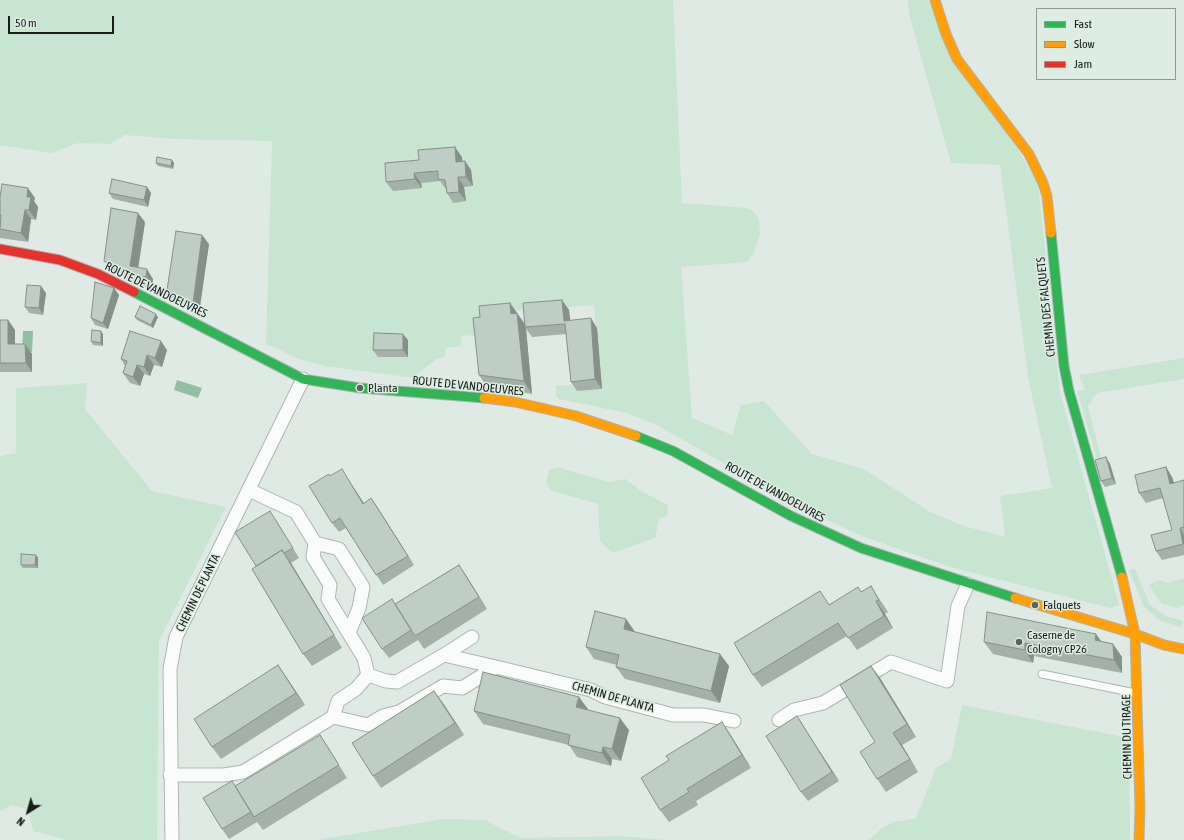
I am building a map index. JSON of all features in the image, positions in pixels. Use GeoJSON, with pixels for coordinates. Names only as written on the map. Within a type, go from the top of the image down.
{"type":"FeatureCollection","features":[{"type":"Feature","properties":{"kind":"main road","name":"CHEMIN DES FALQUETS"},"geometry":{"type":"LineString","coordinates":[[935,0],[946,34],[957,59],[1029,154],[1043,183],[1049,215],[1064,366],[1069,391],[1127,596],[1135,634]]}},
{"type":"Feature","properties":{"kind":"main road","name":"ROUTE DE VANDOEUVRES"},"geometry":{"type":"LineString","coordinates":[[0,249],[54,258],[98,274],[222,335],[303,379],[360,388],[448,394],[508,401],[553,410],[602,423],[673,451],[791,516],[861,548],[996,593],[1135,634]]}},
{"type":"Feature","properties":{"kind":"main road"},"geometry":{"type":"LineString","coordinates":[[1135,634],[1166,635]]}},
{"type":"Feature","properties":{"kind":"main road"},"geometry":{"type":"LineString","coordinates":[[1135,634],[1164,645],[1184,649]]}},
{"type":"Feature","properties":{"kind":"main road","name":"CHEMIN DU TIRAGE"},"geometry":{"type":"LineString","coordinates":[[1135,634],[1138,694],[1139,840]]}},
{"type":"Feature","properties":{"kind":"street","name":"CHEMIN DE PLANTA"},"geometry":{"type":"LineString","coordinates":[[172,840],[170,775],[170,669],[176,637],[303,379]]}},
{"type":"Feature","properties":{"kind":"street"},"geometry":{"type":"LineString","coordinates":[[248,490],[296,512],[315,543],[313,557],[330,585],[328,599],[364,658],[368,675]]}},
{"type":"Feature","properties":{"kind":"street"},"geometry":{"type":"LineString","coordinates":[[315,543],[339,549],[363,587],[359,608],[350,633]]}},
{"type":"Feature","properties":{"kind":"street"},"geometry":{"type":"LineString","coordinates":[[778,720],[794,710],[823,704],[891,662],[948,681],[958,606],[968,584]]}},
{"type":"Feature","properties":{"kind":"street"},"geometry":{"type":"LineString","coordinates":[[368,675],[386,681],[397,682],[472,637]]}},
{"type":"Feature","properties":{"kind":"street","name":"CHEMIN DE PLANTA"},"geometry":{"type":"LineString","coordinates":[[444,655],[591,690],[605,698],[673,715],[704,714],[732,721],[716,729]]}},
{"type":"Feature","properties":{"kind":"street"},"geometry":{"type":"LineString","coordinates":[[333,717],[368,725],[383,716],[399,712],[443,686],[462,688],[496,667]]}},
{"type":"Feature","properties":{"kind":"street"},"geometry":{"type":"LineString","coordinates":[[170,775],[224,775],[243,772],[333,717],[338,701],[356,689],[368,675]]}},
{"type":"Feature","properties":{"kind":"lane"},"geometry":{"type":"LineString","coordinates":[[1042,674],[1138,694]]}},
{"type":"Feature","properties":{"kind":"shaded area"},"geometry":{"type":"Polygon","coordinates":[[[0,0],[673,0],[682,203],[747,208],[753,211],[759,219],[760,234],[754,252],[747,262],[681,267],[692,418],[732,435],[741,405],[764,401],[812,454],[864,469],[930,512],[964,526],[1005,537],[1000,496],[1052,488],[1028,377],[1000,165],[951,163],[909,14],[908,0],[928,0],[1038,183],[1060,392],[1119,605],[1110,608],[950,567],[864,537],[803,509],[657,425],[627,413],[559,399],[556,396],[556,386],[577,384],[602,389],[594,305],[480,314],[480,335],[462,336],[461,346],[446,348],[444,357],[435,360],[413,378],[325,366],[299,359],[266,344],[272,141],[174,139],[125,135],[110,144],[78,143],[51,153],[0,145],[0,0]]]}},
{"type":"Feature","properties":{"kind":"shaded area"},"geometry":{"type":"Polygon","coordinates":[[[23,331],[33,331],[32,352],[22,352],[23,331]]]}},
{"type":"Feature","properties":{"kind":"shaded area"},"geometry":{"type":"Polygon","coordinates":[[[1184,358],[1184,379],[1097,393],[1088,406],[1102,462],[1098,463],[1077,391],[1085,390],[1079,375],[1184,358]]]}},
{"type":"Feature","properties":{"kind":"shaded area"},"geometry":{"type":"Polygon","coordinates":[[[177,380],[202,388],[198,398],[174,390],[177,380]]]}},
{"type":"Feature","properties":{"kind":"shaded area"},"geometry":{"type":"Polygon","coordinates":[[[87,383],[85,409],[152,491],[226,507],[159,641],[157,840],[67,840],[33,831],[29,813],[22,808],[12,805],[0,811],[0,456],[16,453],[16,388],[87,383]]]}},
{"type":"Feature","properties":{"kind":"shaded area"},"geometry":{"type":"Polygon","coordinates":[[[557,467],[609,482],[626,479],[641,491],[668,505],[667,516],[659,519],[655,538],[613,553],[600,541],[598,504],[550,490],[546,482],[549,470],[557,467]]]}},
{"type":"Feature","properties":{"kind":"shaded area"},"geometry":{"type":"Polygon","coordinates":[[[1135,569],[1150,605],[1166,616],[1183,621],[1182,627],[1161,621],[1144,607],[1129,570],[1135,569]]]}},
{"type":"Feature","properties":{"kind":"shaded area"},"geometry":{"type":"Polygon","coordinates":[[[1184,578],[1184,605],[1177,608],[1162,604],[1149,585],[1159,580],[1168,583],[1184,578]]]}},
{"type":"Feature","properties":{"kind":"shaded area"},"geometry":{"type":"Polygon","coordinates":[[[962,705],[1129,738],[1130,840],[866,840],[870,839],[882,828],[894,822],[916,818],[936,768],[951,759],[962,705]]]}},
{"type":"Feature","properties":{"kind":"shaded area"},"geometry":{"type":"Polygon","coordinates":[[[444,819],[487,820],[499,828],[522,838],[621,836],[666,840],[316,840],[444,819]]]}},
{"type":"Feature","properties":{"kind":"building"},"geometry":{"type":"Polygon","coordinates":[[[455,147],[456,162],[465,161],[466,177],[458,177],[459,192],[447,193],[445,180],[438,179],[438,171],[414,173],[415,179],[386,182],[385,163],[419,160],[418,150],[455,147]]]}},
{"type":"Feature","properties":{"kind":"building"},"geometry":{"type":"Polygon","coordinates":[[[157,157],[172,160],[171,166],[156,163],[157,157]]]}},
{"type":"Feature","properties":{"kind":"building"},"geometry":{"type":"Polygon","coordinates":[[[112,179],[147,187],[144,200],[109,193],[112,179]]]}},
{"type":"Feature","properties":{"kind":"building"},"geometry":{"type":"Polygon","coordinates":[[[2,184],[28,188],[27,197],[31,197],[29,210],[25,210],[21,233],[0,229],[0,197],[2,184]]]}},
{"type":"Feature","properties":{"kind":"building"},"geometry":{"type":"Polygon","coordinates":[[[111,208],[138,213],[130,266],[147,269],[146,276],[141,278],[104,261],[111,208]]]}},
{"type":"Feature","properties":{"kind":"building"},"geometry":{"type":"Polygon","coordinates":[[[176,231],[202,235],[193,304],[167,290],[176,231]]]}},
{"type":"Feature","properties":{"kind":"building"},"geometry":{"type":"Polygon","coordinates":[[[95,282],[114,288],[103,323],[91,318],[95,282]]]}},
{"type":"Feature","properties":{"kind":"building"},"geometry":{"type":"Polygon","coordinates":[[[27,285],[41,286],[39,308],[25,307],[27,285]]]}},
{"type":"Feature","properties":{"kind":"building"},"geometry":{"type":"Polygon","coordinates":[[[562,300],[564,321],[591,318],[595,379],[571,382],[565,324],[525,327],[523,303],[562,300]]]}},
{"type":"Feature","properties":{"kind":"building"},"geometry":{"type":"Polygon","coordinates":[[[510,303],[511,314],[517,313],[524,381],[479,375],[473,318],[480,317],[479,306],[510,303]]]}},
{"type":"Feature","properties":{"kind":"building"},"geometry":{"type":"Polygon","coordinates":[[[140,306],[156,314],[151,325],[135,317],[140,306]]]}},
{"type":"Feature","properties":{"kind":"building"},"geometry":{"type":"Polygon","coordinates":[[[0,320],[8,320],[8,344],[25,344],[26,363],[0,363],[0,320]]]}},
{"type":"Feature","properties":{"kind":"building"},"geometry":{"type":"Polygon","coordinates":[[[92,330],[101,331],[101,343],[91,341],[92,330]]]}},
{"type":"Feature","properties":{"kind":"building"},"geometry":{"type":"Polygon","coordinates":[[[130,331],[161,341],[155,358],[147,355],[144,367],[137,365],[133,377],[123,373],[127,361],[121,359],[130,331]]]}},
{"type":"Feature","properties":{"kind":"building"},"geometry":{"type":"Polygon","coordinates":[[[374,333],[403,334],[403,350],[373,350],[374,333]]]}},
{"type":"Feature","properties":{"kind":"building"},"geometry":{"type":"Polygon","coordinates":[[[1106,457],[1112,478],[1101,481],[1095,460],[1106,457]]]}},
{"type":"Feature","properties":{"kind":"building"},"geometry":{"type":"Polygon","coordinates":[[[1166,467],[1170,484],[1184,480],[1184,527],[1180,528],[1183,544],[1156,551],[1151,535],[1172,530],[1160,488],[1139,493],[1135,475],[1166,467]]]}},
{"type":"Feature","properties":{"kind":"building"},"geometry":{"type":"Polygon","coordinates":[[[342,469],[363,504],[371,498],[408,556],[376,575],[340,518],[332,523],[309,486],[329,474],[330,476],[342,469]]]}},
{"type":"Feature","properties":{"kind":"building"},"geometry":{"type":"Polygon","coordinates":[[[270,511],[293,548],[284,553],[282,550],[256,566],[235,532],[270,511]]]}},
{"type":"Feature","properties":{"kind":"building"},"geometry":{"type":"Polygon","coordinates":[[[282,550],[334,635],[303,654],[252,569],[282,550]]]}},
{"type":"Feature","properties":{"kind":"building"},"geometry":{"type":"Polygon","coordinates":[[[21,554],[36,555],[35,565],[21,565],[21,554]]]}},
{"type":"Feature","properties":{"kind":"building"},"geometry":{"type":"Polygon","coordinates":[[[459,565],[479,597],[415,636],[395,604],[459,565]]]}},
{"type":"Feature","properties":{"kind":"building"},"geometry":{"type":"Polygon","coordinates":[[[871,586],[879,600],[876,601],[884,616],[848,638],[838,623],[753,675],[734,643],[820,591],[829,605],[858,587],[861,592],[871,586]]]}},
{"type":"Feature","properties":{"kind":"building"},"geometry":{"type":"Polygon","coordinates":[[[392,599],[411,630],[382,649],[362,618],[392,599]]]}},
{"type":"Feature","properties":{"kind":"building"},"geometry":{"type":"Polygon","coordinates":[[[595,611],[626,619],[624,629],[720,654],[711,691],[616,667],[619,655],[586,647],[595,611]]]}},
{"type":"Feature","properties":{"kind":"building"},"geometry":{"type":"Polygon","coordinates":[[[987,612],[1096,634],[1095,640],[1113,644],[1114,660],[1025,643],[1025,650],[984,642],[987,612]]]}},
{"type":"Feature","properties":{"kind":"building"},"geometry":{"type":"Polygon","coordinates":[[[278,665],[296,693],[212,747],[194,719],[278,665]]]}},
{"type":"Feature","properties":{"kind":"building"},"geometry":{"type":"Polygon","coordinates":[[[871,666],[907,724],[893,733],[910,759],[877,779],[860,752],[875,742],[840,685],[871,666]]]}},
{"type":"Feature","properties":{"kind":"building"},"geometry":{"type":"Polygon","coordinates":[[[483,672],[579,697],[576,707],[620,718],[612,749],[603,747],[602,753],[568,745],[570,735],[474,711],[483,672]]]}},
{"type":"Feature","properties":{"kind":"building"},"geometry":{"type":"Polygon","coordinates":[[[434,691],[455,723],[373,776],[352,743],[434,691]]]}},
{"type":"Feature","properties":{"kind":"building"},"geometry":{"type":"Polygon","coordinates":[[[797,716],[832,772],[801,792],[766,736],[797,716]]]}},
{"type":"Feature","properties":{"kind":"building"},"geometry":{"type":"Polygon","coordinates":[[[722,722],[742,755],[687,789],[689,792],[660,810],[641,778],[669,760],[666,756],[722,722]]]}},
{"type":"Feature","properties":{"kind":"building"},"geometry":{"type":"Polygon","coordinates":[[[320,735],[339,765],[254,817],[235,786],[320,735]]]}},
{"type":"Feature","properties":{"kind":"building"},"geometry":{"type":"Polygon","coordinates":[[[232,781],[251,812],[222,829],[203,798],[232,781]]]}},
{"type":"Feature","properties":{"kind":"traffic: fast"},"geometry":{"type":"LineString","coordinates":[[1051,233],[1064,366],[1069,391],[1122,577]]}},
{"type":"Feature","properties":{"kind":"traffic: fast"},"geometry":{"type":"LineString","coordinates":[[134,292],[303,379],[360,388],[484,398]]}},
{"type":"Feature","properties":{"kind":"traffic: fast"},"geometry":{"type":"LineString","coordinates":[[636,436],[673,451],[791,516],[861,548],[1015,598]]}},
{"type":"Feature","properties":{"kind":"traffic: slow"},"geometry":{"type":"LineString","coordinates":[[935,0],[946,34],[957,59],[1029,154],[1043,183],[1047,196],[1051,233]]}},
{"type":"Feature","properties":{"kind":"traffic: slow"},"geometry":{"type":"LineString","coordinates":[[484,398],[515,402],[576,416],[636,436]]}},
{"type":"Feature","properties":{"kind":"traffic: slow"},"geometry":{"type":"LineString","coordinates":[[1122,577],[1135,634],[1140,808],[1139,840]]}},
{"type":"Feature","properties":{"kind":"traffic: slow"},"geometry":{"type":"LineString","coordinates":[[1015,598],[1135,634],[1164,645],[1184,649]]}},
{"type":"Feature","properties":{"kind":"traffic: jam"},"geometry":{"type":"LineString","coordinates":[[0,249],[60,260],[98,274],[134,292]]}},
{"type":"Feature","properties":{"kind":"place","name":"Planta"},"geometry":{"type":"Point","coordinates":[360,388]}},
{"type":"Feature","properties":{"kind":"place","name":"Falquets"},"geometry":{"type":"Point","coordinates":[1035,605]}},
{"type":"Feature","properties":{"kind":"place","name":"Caserne de Cologny CP26"},"geometry":{"type":"Point","coordinates":[1019,642]}}]}
